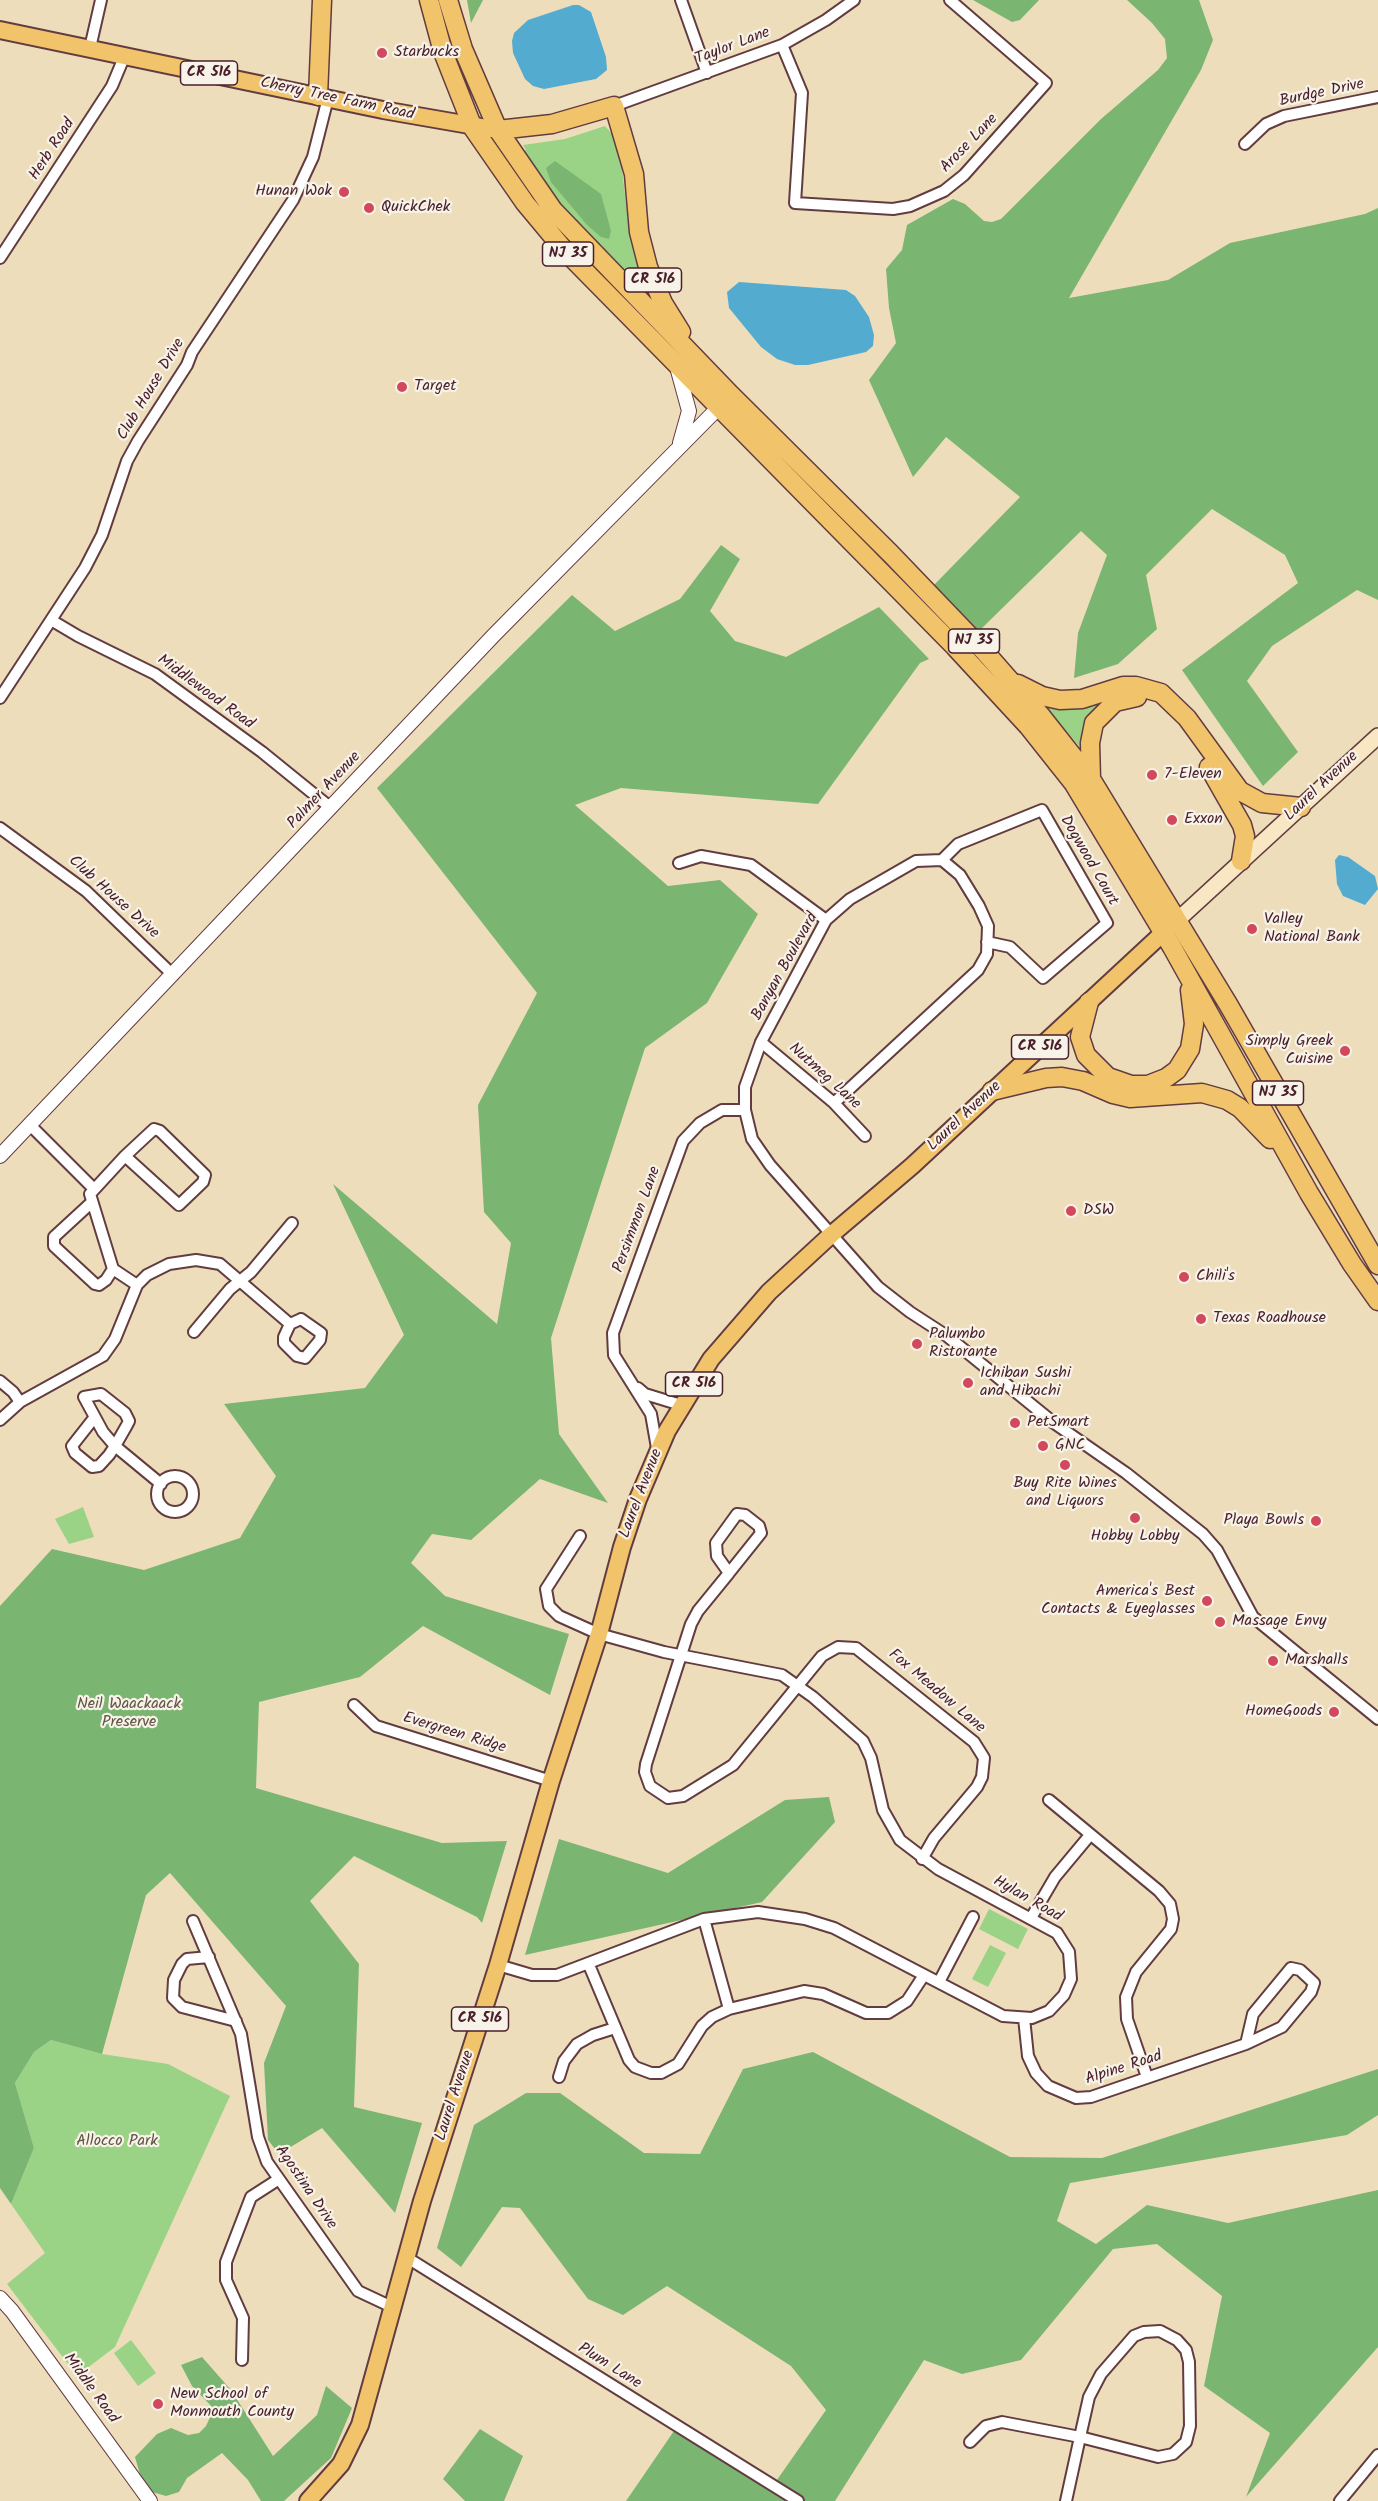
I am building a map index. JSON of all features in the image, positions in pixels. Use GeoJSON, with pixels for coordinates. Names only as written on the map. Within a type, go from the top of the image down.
{"type":"FeatureCollection","features":[{"type":"Feature","properties":{"kind":"highway"},"geometry":{"type":"LineString","coordinates":[[322,0],[323,97]]}},
{"type":"Feature","properties":{"kind":"highway","name":"NJ 35"},"geometry":{"type":"LineString","coordinates":[[429,0],[446,62],[473,128],[525,203],[565,251],[677,367],[724,401],[891,554],[1042,717],[1091,779],[1170,927],[1183,968],[1309,1193],[1352,1264],[1378,1301]]}},
{"type":"Feature","properties":{"kind":"highway","name":"NJ 35"},"geometry":{"type":"LineString","coordinates":[[448,0],[463,49],[498,130],[553,210],[701,364],[724,401],[1028,726],[1074,784],[1170,927],[1228,1005],[1378,1265]]}},
{"type":"Feature","properties":{"kind":"highway","name":"CR 516"},"geometry":{"type":"LineString","coordinates":[[498,130],[552,124],[614,106],[634,174],[639,232],[648,267],[663,303],[701,364]]}},
{"type":"Feature","properties":{"kind":"highway"},"geometry":{"type":"LineString","coordinates":[[1002,673],[1029,691],[1060,700],[1082,699],[1123,686],[1136,686],[1161,693],[1187,718],[1240,791],[1262,803],[1300,807]]}},
{"type":"Feature","properties":{"kind":"highway"},"geometry":{"type":"LineString","coordinates":[[1091,779],[1091,731],[1099,715],[1114,702],[1125,698],[1152,700],[1172,716],[1236,812],[1245,836],[1241,861]]}},
{"type":"Feature","properties":{"kind":"highway"},"geometry":{"type":"LineString","coordinates":[[1089,1002],[1080,1037],[1086,1055],[1099,1070],[1119,1082],[1140,1086],[1154,1084],[1177,1070],[1190,1049],[1194,1024],[1192,997],[1183,968]]}},
{"type":"Feature","properties":{"kind":"highway"},"geometry":{"type":"LineString","coordinates":[[992,1091],[1046,1077],[1062,1077],[1083,1081],[1113,1094],[1130,1098],[1190,1093],[1212,1095],[1227,1100],[1246,1113],[1278,1148],[1309,1193]]}},
{"type":"Feature","properties":{"kind":"main road","name":"Cherry Tree Farm Road"},"geometry":{"type":"LineString","coordinates":[[0,30],[473,128],[498,130]]}},
{"type":"Feature","properties":{"kind":"main road","name":"Laurel Avenue"},"geometry":{"type":"LineString","coordinates":[[308,2501],[328,2481],[351,2445],[360,2425],[406,2257],[498,1965],[551,1781],[599,1634],[622,1547],[657,1452],[681,1405],[711,1359],[743,1320],[832,1234],[912,1166],[1378,736]]}},
{"type":"Feature","properties":{"kind":"street"},"geometry":{"type":"LineString","coordinates":[[90,48],[101,0]]}},
{"type":"Feature","properties":{"kind":"street"},"geometry":{"type":"LineString","coordinates":[[681,0],[707,73]]}},
{"type":"Feature","properties":{"kind":"street","name":"Taylor Lane"},"geometry":{"type":"LineString","coordinates":[[614,106],[782,45],[826,20],[854,0]]}},
{"type":"Feature","properties":{"kind":"street","name":"Arose Lane"},"geometry":{"type":"LineString","coordinates":[[782,45],[802,93],[795,203],[893,209],[910,206],[944,191],[964,176],[1046,84],[950,0]]}},
{"type":"Feature","properties":{"kind":"street","name":"Herb Road"},"geometry":{"type":"LineString","coordinates":[[0,258],[112,86],[125,56]]}},
{"type":"Feature","properties":{"kind":"street","name":"Club House Drive"},"geometry":{"type":"LineString","coordinates":[[0,698],[102,536],[127,461],[138,441],[187,365],[192,352],[293,200],[313,157],[323,97]]}},
{"type":"Feature","properties":{"kind":"street","name":"Burdge Drive"},"geometry":{"type":"LineString","coordinates":[[1245,144],[1266,124],[1278,118],[1378,97]]}},
{"type":"Feature","properties":{"kind":"street","name":"Palmer Avenue"},"geometry":{"type":"LineString","coordinates":[[676,450],[688,421],[689,411],[677,367]]}},
{"type":"Feature","properties":{"kind":"street","name":"Palmer Avenue"},"geometry":{"type":"LineString","coordinates":[[0,1156],[494,635],[724,401]]}},
{"type":"Feature","properties":{"kind":"street","name":"Middlewood Road"},"geometry":{"type":"LineString","coordinates":[[51,620],[155,674],[262,752],[331,808]]}},
{"type":"Feature","properties":{"kind":"street","name":"Dogwood Court"},"geometry":{"type":"LineString","coordinates":[[942,860],[958,844],[1042,810],[1107,923],[1042,978],[1010,947],[987,942]]}},
{"type":"Feature","properties":{"kind":"street","name":"Club House Drive"},"geometry":{"type":"LineString","coordinates":[[0,828],[86,891],[173,975]]}},
{"type":"Feature","properties":{"kind":"street"},"geometry":{"type":"LineString","coordinates":[[680,863],[701,856],[751,865],[826,920]]}},
{"type":"Feature","properties":{"kind":"street"},"geometry":{"type":"LineString","coordinates":[[834,1103],[978,970],[987,954],[988,926],[980,906],[960,875],[942,860]]}},
{"type":"Feature","properties":{"kind":"street","name":"Banyan Boulevard"},"geometry":{"type":"LineString","coordinates":[[942,860],[916,861],[850,899],[826,920],[761,1042],[745,1087],[745,1110],[752,1139],[770,1165],[832,1234],[854,1263],[894,1300],[947,1336],[1054,1423],[1126,1473],[1203,1534],[1217,1550],[1253,1617],[1378,1719]]}},
{"type":"Feature","properties":{"kind":"street","name":"Nutmeg Lane"},"geometry":{"type":"LineString","coordinates":[[761,1042],[834,1103],[865,1136]]}},
{"type":"Feature","properties":{"kind":"street","name":"Persimmon Lane"},"geometry":{"type":"LineString","coordinates":[[657,1452],[656,1434],[651,1414],[614,1355],[613,1333],[683,1141],[700,1123],[722,1110],[745,1110]]}},
{"type":"Feature","properties":{"kind":"street"},"geometry":{"type":"LineString","coordinates":[[30,1125],[94,1189]]}},
{"type":"Feature","properties":{"kind":"street"},"geometry":{"type":"LineString","coordinates":[[125,1156],[179,1205],[203,1182],[205,1175],[160,1131],[154,1129],[125,1156],[90,1194],[113,1269],[137,1285]]}},
{"type":"Feature","properties":{"kind":"street"},"geometry":{"type":"LineString","coordinates":[[92,1202],[54,1238],[54,1246],[94,1284],[99,1285],[106,1280],[113,1269]]}},
{"type":"Feature","properties":{"kind":"street"},"geometry":{"type":"LineString","coordinates":[[194,1332],[292,1223]]}},
{"type":"Feature","properties":{"kind":"street"},"geometry":{"type":"LineString","coordinates":[[0,1420],[20,1402],[102,1356],[114,1339],[137,1285],[147,1275],[169,1264],[196,1260],[220,1264],[290,1324]]}},
{"type":"Feature","properties":{"kind":"street"},"geometry":{"type":"LineString","coordinates":[[305,1320],[321,1333],[321,1337],[305,1358],[297,1356],[284,1343],[284,1337],[290,1324],[305,1320]]}},
{"type":"Feature","properties":{"kind":"street","name":"Persimmon Lane"},"geometry":{"type":"LineString","coordinates":[[627,1377],[645,1394],[681,1405]]}},
{"type":"Feature","properties":{"kind":"street"},"geometry":{"type":"LineString","coordinates":[[0,1382],[13,1392],[20,1402]]}},
{"type":"Feature","properties":{"kind":"street"},"geometry":{"type":"LineString","coordinates":[[94,1418],[74,1442],[72,1451],[96,1468],[115,1446],[127,1425],[127,1417],[100,1394],[84,1397],[94,1418],[115,1446],[161,1484]]}},
{"type":"Feature","properties":{"kind":"street","name":"Fox Meadow Lane"},"geometry":{"type":"LineString","coordinates":[[729,1573],[717,1556],[716,1543],[737,1514],[742,1514],[759,1526],[761,1533],[694,1617],[645,1772],[650,1786],[668,1798],[683,1796],[733,1765],[816,1663],[831,1650],[845,1646],[856,1648],[980,1749],[984,1768],[982,1777],[922,1859]]}},
{"type":"Feature","properties":{"kind":"street","name":"Hylan Road"},"geometry":{"type":"LineString","coordinates":[[580,1536],[546,1589],[549,1606],[559,1616],[599,1634],[681,1656],[761,1669],[782,1675],[863,1741],[872,1758],[880,1799],[888,1821],[900,1840],[922,1859],[1032,1917],[1061,1937],[1069,1952],[1072,1969],[1069,1986],[1056,2005],[1038,2016],[1024,2018]]}},
{"type":"Feature","properties":{"kind":"street","name":"Evergreen Ridge"},"geometry":{"type":"LineString","coordinates":[[354,1705],[376,1726],[551,1781]]}},
{"type":"Feature","properties":{"kind":"street"},"geometry":{"type":"LineString","coordinates":[[1048,1800],[1159,1891],[1172,1912],[1171,1929],[1136,1972],[1126,1997],[1127,2019],[1147,2077]]}},
{"type":"Feature","properties":{"kind":"street"},"geometry":{"type":"LineString","coordinates":[[1032,1917],[1055,1877],[1090,1835]]}},
{"type":"Feature","properties":{"kind":"street"},"geometry":{"type":"LineString","coordinates":[[498,1965],[540,1976],[566,1973],[704,1919],[758,1912],[805,1919],[834,1928],[1003,2016],[1024,2018]]}},
{"type":"Feature","properties":{"kind":"street"},"geometry":{"type":"LineString","coordinates":[[939,1982],[974,1917]]}},
{"type":"Feature","properties":{"kind":"street"},"geometry":{"type":"LineString","coordinates":[[704,1919],[729,2009]]}},
{"type":"Feature","properties":{"kind":"street","name":"Agostina Drive"},"geometry":{"type":"LineString","coordinates":[[193,1921],[236,2021],[244,2046],[260,2144],[279,2179],[358,2291],[392,2307]]}},
{"type":"Feature","properties":{"kind":"street"},"geometry":{"type":"LineString","coordinates":[[209,1958],[187,1959],[182,1964],[174,1980],[173,1998],[182,2007],[236,2021]]}},
{"type":"Feature","properties":{"kind":"street"},"geometry":{"type":"LineString","coordinates":[[589,1965],[624,2051],[635,2067],[651,2073],[661,2073],[678,2064],[702,2026],[729,2009],[804,1991],[824,1994],[866,2013],[882,2014],[898,2008],[907,2001],[924,1975]]}},
{"type":"Feature","properties":{"kind":"street","name":"Alpine Road"},"geometry":{"type":"LineString","coordinates":[[1024,2018],[1030,2064],[1043,2082],[1060,2093],[1076,2098],[1091,2097],[1246,2044],[1282,2027],[1311,1992],[1314,1983],[1299,1970],[1291,1968],[1253,2014],[1246,2044]]}},
{"type":"Feature","properties":{"kind":"street"},"geometry":{"type":"LineString","coordinates":[[559,2077],[564,2061],[577,2044],[593,2035],[615,2028]]}},
{"type":"Feature","properties":{"kind":"street"},"geometry":{"type":"LineString","coordinates":[[242,2360],[243,2318],[226,2280],[226,2262],[251,2197],[279,2179]]}},
{"type":"Feature","properties":{"kind":"street","name":"Plum Lane"},"geometry":{"type":"LineString","coordinates":[[406,2257],[798,2501]]}},
{"type":"Feature","properties":{"kind":"street","name":"Middle Road"},"geometry":{"type":"LineString","coordinates":[[0,2298],[12,2311],[150,2501]]}},
{"type":"Feature","properties":{"kind":"street"},"geometry":{"type":"LineString","coordinates":[[970,2442],[986,2426],[1002,2422],[1080,2437],[1158,2457],[1180,2450],[1189,2436],[1189,2362],[1186,2350],[1169,2334],[1154,2331],[1134,2336],[1126,2342],[1092,2388],[1080,2437],[1066,2501]]}},
{"type":"Feature","properties":{"kind":"street"},"geometry":{"type":"LineString","coordinates":[[1340,2501],[1378,2455]]}},
{"type":"Feature","properties":{"kind":"green space"},"geometry":{"type":"Polygon","coordinates":[[[467,0],[483,0],[471,23],[467,0]]]}},
{"type":"Feature","properties":{"kind":"green space"},"geometry":{"type":"Polygon","coordinates":[[[973,0],[1039,0],[1020,20],[1012,22],[973,0]]]}},
{"type":"Feature","properties":{"kind":"green space"},"geometry":{"type":"Polygon","coordinates":[[[1127,0],[1199,0],[1213,40],[1201,70],[1069,298],[1168,280],[1230,243],[1365,214],[1378,208],[1378,600],[1357,590],[1272,646],[1247,681],[1298,752],[1263,786],[1182,670],[1298,583],[1285,555],[1212,509],[1146,575],[1157,629],[1118,664],[1074,678],[1078,633],[1107,555],[1081,531],[979,631],[934,585],[1020,497],[946,437],[913,477],[869,380],[896,343],[889,308],[886,269],[902,250],[907,225],[953,199],[965,204],[984,221],[992,222],[1001,219],[1101,119],[1158,70],[1167,58],[1165,39],[1152,23],[1127,0]]]}},
{"type":"Feature","properties":{"kind":"green space"},"geometry":{"type":"Polygon","coordinates":[[[605,126],[613,135],[622,169],[629,230],[645,286],[642,288],[558,202],[522,152],[526,150],[523,145],[565,139],[605,126]]]}},
{"type":"Feature","properties":{"kind":"green space"},"geometry":{"type":"Polygon","coordinates":[[[555,161],[601,194],[611,231],[609,239],[601,237],[587,225],[551,182],[546,168],[555,161]]]}},
{"type":"Feature","properties":{"kind":"green space","name":"Neil Waackaack Preserve"},"geometry":{"type":"Polygon","coordinates":[[[721,545],[740,559],[710,611],[735,641],[786,657],[879,607],[929,659],[920,663],[818,804],[621,788],[575,805],[668,886],[720,880],[758,914],[707,1003],[645,1048],[551,1338],[559,1434],[608,1503],[540,1479],[471,1540],[432,1534],[411,1563],[445,1596],[569,1634],[550,1695],[423,1626],[360,1677],[259,1702],[256,1788],[442,1843],[507,1841],[482,1923],[477,1917],[354,1856],[310,1901],[359,1964],[354,2107],[422,2123],[395,2213],[322,2128],[279,2154],[268,2140],[264,2063],[286,2006],[170,1873],[146,1895],[102,2054],[51,2040],[34,2052],[15,2083],[34,2148],[11,2204],[0,2188],[0,1606],[52,1549],[144,1570],[240,1538],[276,1476],[224,1404],[365,1388],[404,1335],[333,1184],[497,1324],[511,1243],[484,1212],[478,1105],[537,993],[377,788],[572,595],[615,631],[680,599],[721,545]]]}},
{"type":"Feature","properties":{"kind":"green space"},"geometry":{"type":"Polygon","coordinates":[[[1110,695],[1080,747],[1043,704],[1110,695]]]}},
{"type":"Feature","properties":{"kind":"green space"},"geometry":{"type":"Polygon","coordinates":[[[83,1507],[94,1537],[69,1544],[55,1519],[83,1507]]]}},
{"type":"Feature","properties":{"kind":"green space"},"geometry":{"type":"Polygon","coordinates":[[[829,1797],[835,1822],[762,1902],[525,1955],[559,1839],[668,1873],[785,1800],[829,1797]]]}},
{"type":"Feature","properties":{"kind":"green space"},"geometry":{"type":"Polygon","coordinates":[[[989,1909],[1028,1929],[1018,1949],[979,1929],[989,1909]]]}},
{"type":"Feature","properties":{"kind":"green space"},"geometry":{"type":"Polygon","coordinates":[[[990,1945],[1006,1953],[988,1987],[972,1979],[990,1945]]]}},
{"type":"Feature","properties":{"kind":"green space","name":"Allocco Park"},"geometry":{"type":"Polygon","coordinates":[[[51,2040],[102,2054],[168,2064],[230,2096],[115,2347],[82,2372],[68,2364],[7,2284],[45,2253],[11,2204],[34,2148],[15,2083],[34,2052],[51,2040]]]}},
{"type":"Feature","properties":{"kind":"green space"},"geometry":{"type":"Polygon","coordinates":[[[813,2052],[1010,2157],[1102,2158],[1378,2069],[1378,2115],[1347,2135],[1070,2183],[1057,2221],[1096,2244],[1147,2205],[1228,2223],[1378,2190],[1378,2347],[1246,2497],[1270,2433],[1204,2386],[1222,2296],[1157,2244],[1113,2249],[1021,2360],[962,2374],[924,2360],[835,2501],[626,2501],[676,2428],[772,2487],[826,2410],[791,2366],[667,2286],[623,2315],[588,2299],[520,2208],[502,2207],[461,2267],[437,2248],[474,2125],[526,2093],[560,2093],[644,2153],[700,2154],[743,2069],[813,2052]]]}},
{"type":"Feature","properties":{"kind":"green space"},"geometry":{"type":"Polygon","coordinates":[[[131,2340],[156,2373],[138,2386],[114,2353],[131,2340]]]}},
{"type":"Feature","properties":{"kind":"green space"},"geometry":{"type":"Polygon","coordinates":[[[202,2357],[231,2390],[273,2456],[317,2415],[326,2386],[352,2408],[331,2458],[284,2501],[261,2501],[248,2480],[222,2453],[187,2478],[179,2492],[166,2496],[152,2492],[141,2478],[135,2457],[157,2434],[171,2428],[188,2435],[199,2433],[206,2426],[214,2409],[192,2386],[181,2365],[202,2357]]]}},
{"type":"Feature","properties":{"kind":"green space"},"geometry":{"type":"Polygon","coordinates":[[[480,2429],[523,2456],[504,2501],[465,2501],[443,2479],[480,2429]]]}},
{"type":"Feature","properties":{"kind":"water"},"geometry":{"type":"Polygon","coordinates":[[[579,5],[591,12],[606,57],[607,70],[596,79],[544,89],[533,86],[525,79],[513,53],[514,33],[528,20],[579,5]]]}},
{"type":"Feature","properties":{"kind":"water"},"geometry":{"type":"Polygon","coordinates":[[[739,282],[846,290],[855,296],[869,317],[874,335],[873,346],[866,352],[808,365],[795,365],[777,359],[761,347],[729,308],[727,292],[739,282]]]}},
{"type":"Feature","properties":{"kind":"water"},"geometry":{"type":"Polygon","coordinates":[[[1339,855],[1348,857],[1375,876],[1378,889],[1365,905],[1343,896],[1337,884],[1335,860],[1339,855]]]}},
{"type":"Feature","properties":{"kind":"place","name":"Starbucks"},"geometry":{"type":"Point","coordinates":[382,53]}},
{"type":"Feature","properties":{"kind":"place","name":"Hunan Wok"},"geometry":{"type":"Point","coordinates":[344,192]}},
{"type":"Feature","properties":{"kind":"place","name":"QuickChek"},"geometry":{"type":"Point","coordinates":[369,208]}},
{"type":"Feature","properties":{"kind":"place","name":"Target"},"geometry":{"type":"Point","coordinates":[402,387]}},
{"type":"Feature","properties":{"kind":"place","name":"7-Eleven"},"geometry":{"type":"Point","coordinates":[1152,775]}},
{"type":"Feature","properties":{"kind":"place","name":"Exxon"},"geometry":{"type":"Point","coordinates":[1172,820]}},
{"type":"Feature","properties":{"kind":"place","name":"Valley National Bank"},"geometry":{"type":"Point","coordinates":[1252,929]}},
{"type":"Feature","properties":{"kind":"place","name":"Simply Greek Cuisine"},"geometry":{"type":"Point","coordinates":[1345,1051]}},
{"type":"Feature","properties":{"kind":"place","name":"DSW"},"geometry":{"type":"Point","coordinates":[1071,1211]}},
{"type":"Feature","properties":{"kind":"place","name":"Chili's"},"geometry":{"type":"Point","coordinates":[1184,1277]}},
{"type":"Feature","properties":{"kind":"place","name":"Texas Roadhouse"},"geometry":{"type":"Point","coordinates":[1201,1319]}},
{"type":"Feature","properties":{"kind":"place","name":"Palumbo Ristorante"},"geometry":{"type":"Point","coordinates":[917,1344]}},
{"type":"Feature","properties":{"kind":"place","name":"Ichiban Sushi and Hibachi"},"geometry":{"type":"Point","coordinates":[968,1383]}},
{"type":"Feature","properties":{"kind":"place","name":"PetSmart"},"geometry":{"type":"Point","coordinates":[1015,1423]}},
{"type":"Feature","properties":{"kind":"place","name":"GNC"},"geometry":{"type":"Point","coordinates":[1043,1446]}},
{"type":"Feature","properties":{"kind":"place","name":"Buy Rite Wines and Liquors"},"geometry":{"type":"Point","coordinates":[1065,1465]}},
{"type":"Feature","properties":{"kind":"place","name":"Hobby Lobby"},"geometry":{"type":"Point","coordinates":[1135,1518]}},
{"type":"Feature","properties":{"kind":"place","name":"Playa Bowls"},"geometry":{"type":"Point","coordinates":[1316,1521]}},
{"type":"Feature","properties":{"kind":"place","name":"America's Best Contacts & Eyeglasses"},"geometry":{"type":"Point","coordinates":[1207,1601]}},
{"type":"Feature","properties":{"kind":"place","name":"Massage Envy"},"geometry":{"type":"Point","coordinates":[1220,1622]}},
{"type":"Feature","properties":{"kind":"place","name":"Marshalls"},"geometry":{"type":"Point","coordinates":[1273,1661]}},
{"type":"Feature","properties":{"kind":"place","name":"HomeGoods"},"geometry":{"type":"Point","coordinates":[1334,1712]}},
{"type":"Feature","properties":{"kind":"place","name":"New School of Monmouth County"},"geometry":{"type":"Point","coordinates":[158,2404]}}]}
